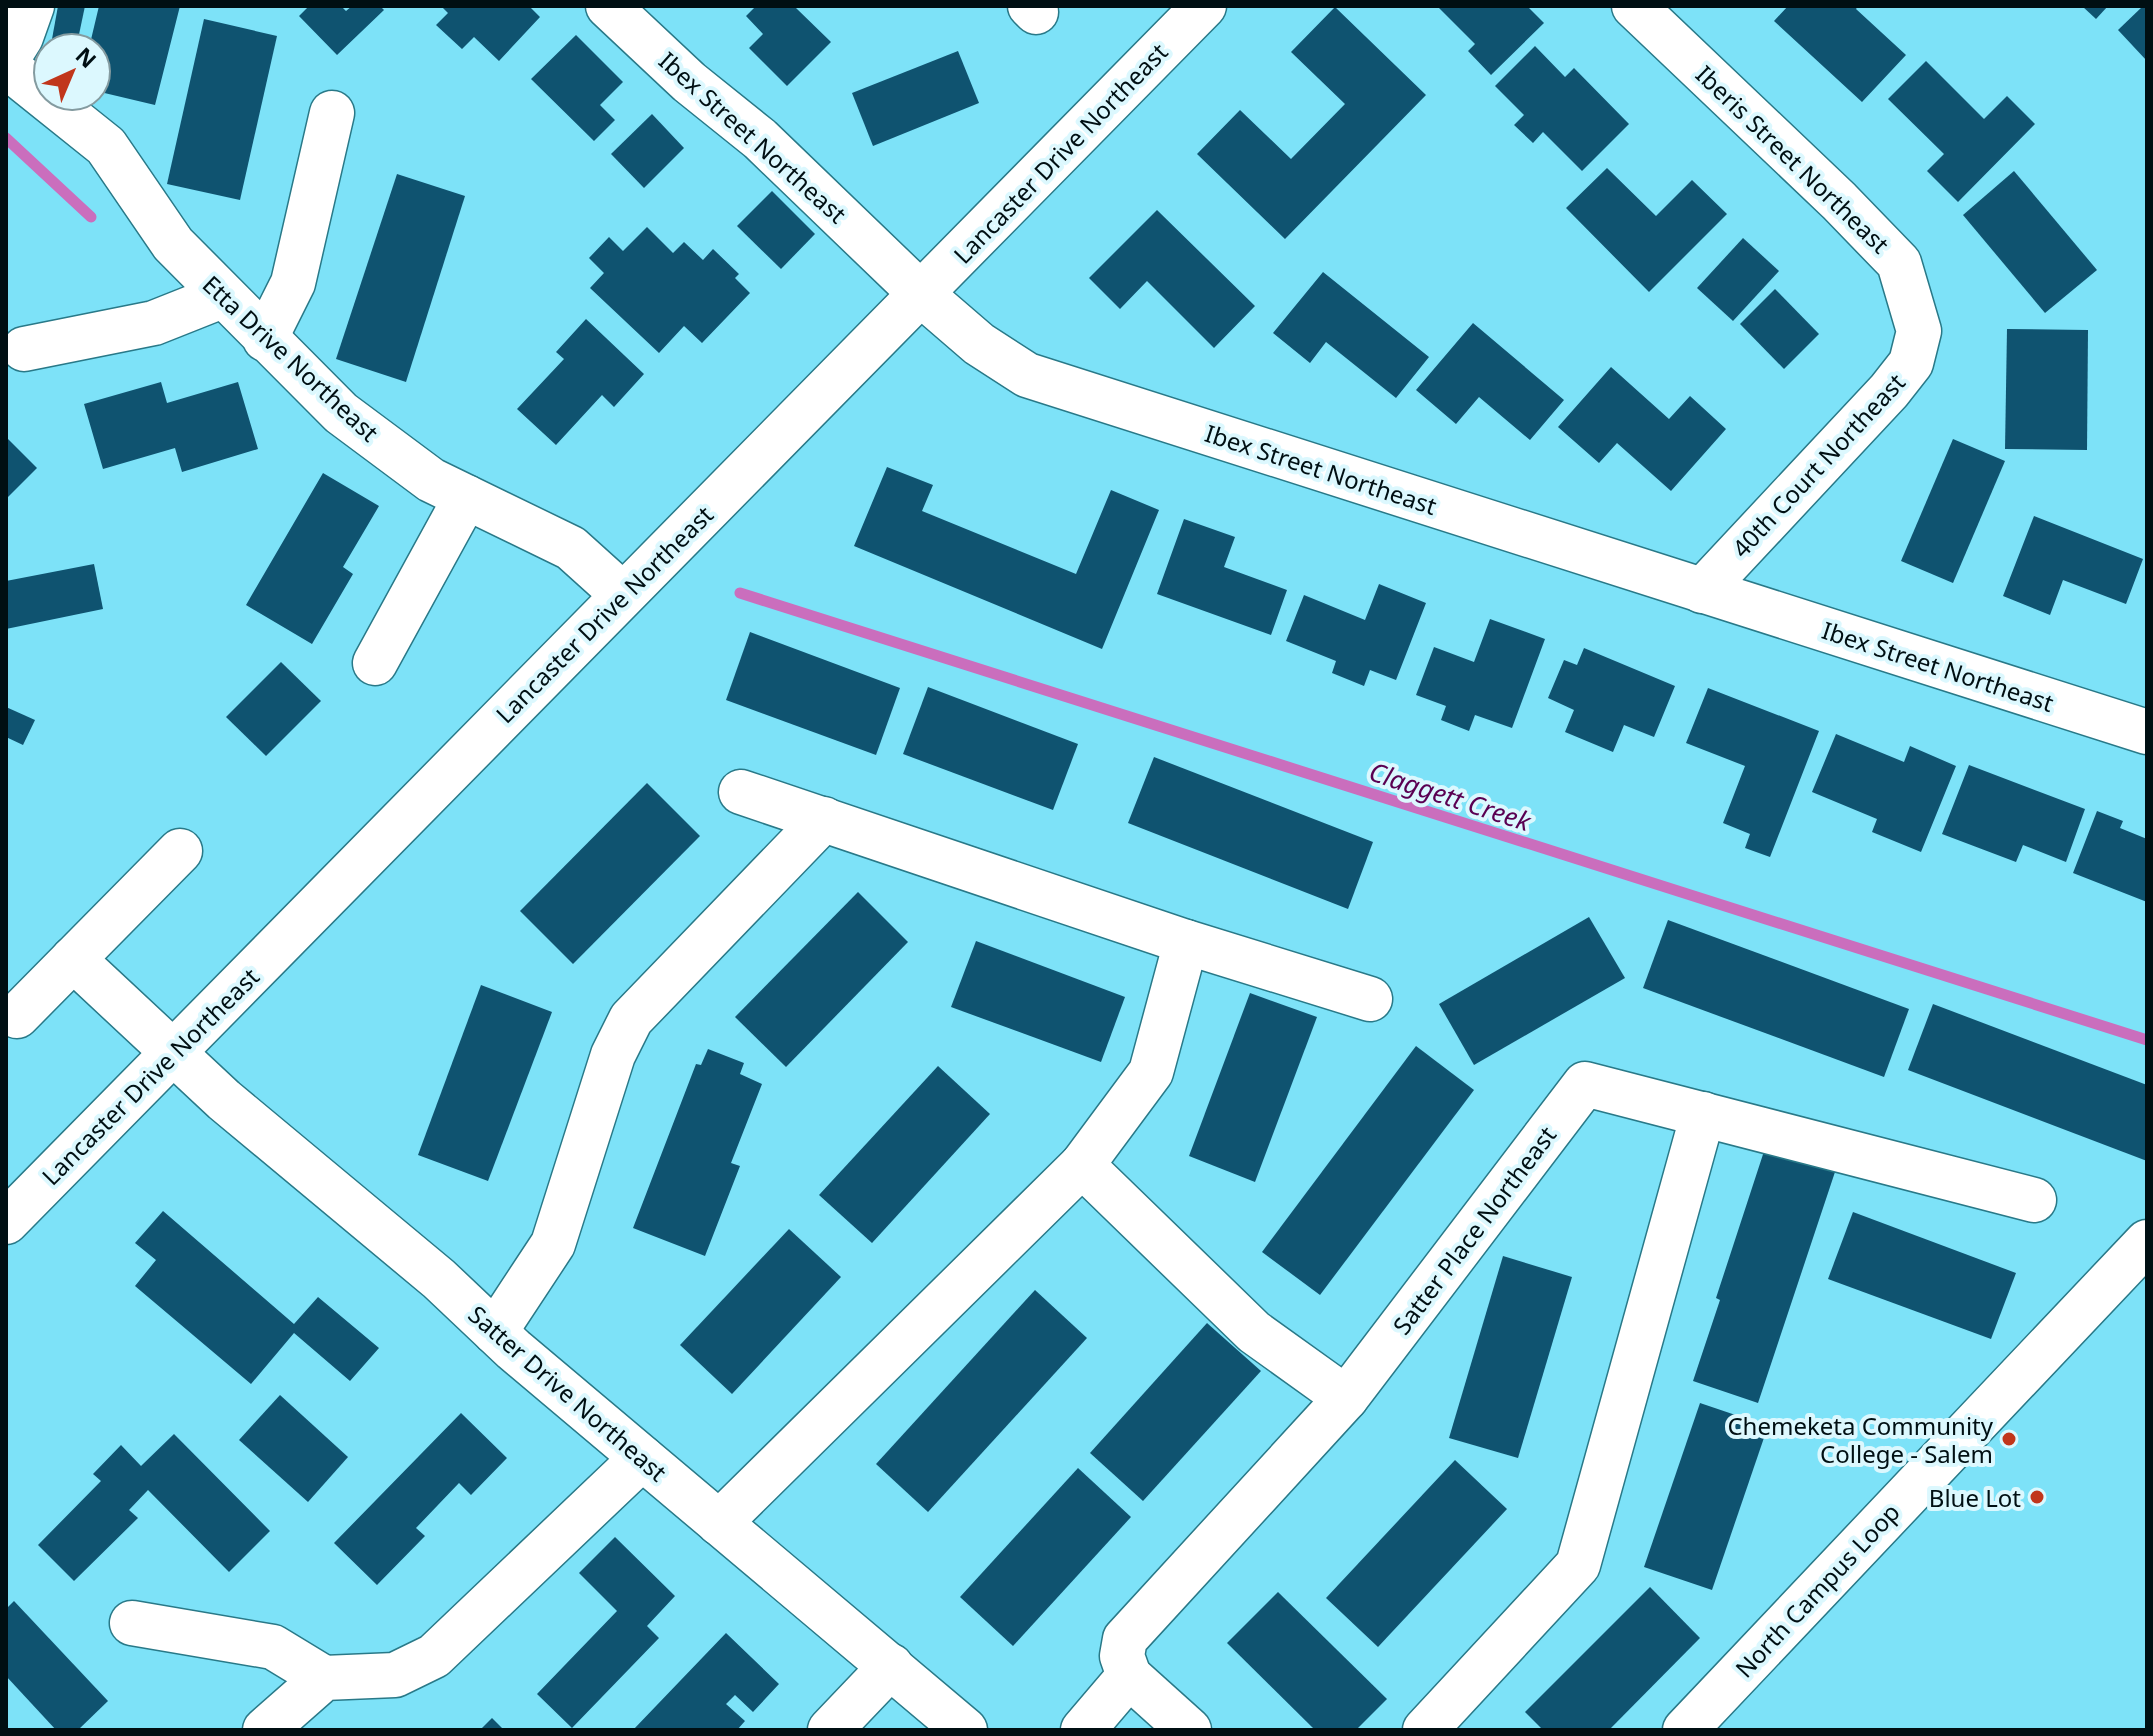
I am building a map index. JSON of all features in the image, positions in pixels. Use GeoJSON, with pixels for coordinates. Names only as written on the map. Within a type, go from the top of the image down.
{"type":"FeatureCollection","features":[{"type":"Feature","properties":{"kind":"street"},"geometry":{"type":"LineString","coordinates":[[6,64],[21,37],[32,6]]}},
{"type":"Feature","properties":{"kind":"street","name":"Ibex Street Northeast"},"geometry":{"type":"LineString","coordinates":[[608,6],[689,82],[760,139],[921,294],[979,344],[1027,375],[2147,732]]}},
{"type":"Feature","properties":{"kind":"street","name":"Lancaster Drive Northeast"},"geometry":{"type":"LineString","coordinates":[[6,1222],[1204,6]]}},
{"type":"Feature","properties":{"kind":"street","name":"Iberis Street Northeast"},"geometry":{"type":"LineString","coordinates":[[1634,6],[1839,201],[1899,263],[1919,331]]}},
{"type":"Feature","properties":{"kind":"street","name":"Etta Drive Northeast"},"geometry":{"type":"LineString","coordinates":[[6,64],[106,146],[173,244],[341,413],[431,480],[571,548],[622,594]]}},
{"type":"Feature","properties":{"kind":"street"},"geometry":{"type":"LineString","coordinates":[[265,339],[293,283],[332,113]]}},
{"type":"Feature","properties":{"kind":"street"},"geometry":{"type":"LineString","coordinates":[[24,349],[154,323],[222,296]]}},
{"type":"Feature","properties":{"kind":"street","name":"40th Court Northeast"},"geometry":{"type":"LineString","coordinates":[[1702,591],[1889,391],[1911,363],[1919,331]]}},
{"type":"Feature","properties":{"kind":"street"},"geometry":{"type":"LineString","coordinates":[[375,663],[466,497]]}},
{"type":"Feature","properties":{"kind":"street"},"geometry":{"type":"LineString","coordinates":[[741,792],[1186,942],[1370,999]]}},
{"type":"Feature","properties":{"kind":"street"},"geometry":{"type":"LineString","coordinates":[[495,1332],[553,1244],[613,1055],[631,1019],[824,819]]}},
{"type":"Feature","properties":{"kind":"street"},"geometry":{"type":"LineString","coordinates":[[17,1016],[180,851]]}},
{"type":"Feature","properties":{"kind":"street"},"geometry":{"type":"LineString","coordinates":[[719,1523],[1082,1165],[1151,1072],[1186,942]]}},
{"type":"Feature","properties":{"kind":"street","name":"Satter Drive Northeast"},"geometry":{"type":"LineString","coordinates":[[73,959],[172,1054],[439,1279],[495,1332],[642,1458],[965,1730]]}},
{"type":"Feature","properties":{"kind":"street","name":"Satter Place Northeast"},"geometry":{"type":"LineString","coordinates":[[1129,1676],[1122,1656],[1125,1639],[1346,1398],[1585,1084],[2034,1200]]}},
{"type":"Feature","properties":{"kind":"street"},"geometry":{"type":"LineString","coordinates":[[1425,1730],[1578,1565],[1703,1114]]}},
{"type":"Feature","properties":{"kind":"street"},"geometry":{"type":"LineString","coordinates":[[1082,1165],[1254,1332],[1346,1398]]}},
{"type":"Feature","properties":{"kind":"street","name":"North Campus Loop"},"geometry":{"type":"LineString","coordinates":[[1685,1730],[2147,1242]]}},
{"type":"Feature","properties":{"kind":"street"},"geometry":{"type":"LineString","coordinates":[[132,1623],[273,1647],[324,1678],[395,1675],[434,1656],[642,1458]]}},
{"type":"Feature","properties":{"kind":"street"},"geometry":{"type":"LineString","coordinates":[[830,1730],[891,1666]]}},
{"type":"Feature","properties":{"kind":"street"},"geometry":{"type":"LineString","coordinates":[[1083,1730],[1129,1676],[1189,1730]]}},
{"type":"Feature","properties":{"kind":"street"},"geometry":{"type":"LineString","coordinates":[[265,1730],[324,1678]]}},
{"type":"Feature","properties":{"kind":"building"},"geometry":{"type":"Polygon","coordinates":[[[58,6],[85,6],[80,32],[53,32],[58,6]]]}},
{"type":"Feature","properties":{"kind":"building"},"geometry":{"type":"Polygon","coordinates":[[[99,6],[180,6],[155,105],[112,95],[112,32],[93,32],[99,6]]]}},
{"type":"Feature","properties":{"kind":"building"},"geometry":{"type":"Polygon","coordinates":[[[309,6],[341,6],[346,11],[352,6],[380,6],[384,10],[337,55],[299,16],[309,6]]]}},
{"type":"Feature","properties":{"kind":"building"},"geometry":{"type":"Polygon","coordinates":[[[441,6],[529,6],[540,17],[499,61],[474,37],[462,49],[436,25],[448,13],[441,6]]]}},
{"type":"Feature","properties":{"kind":"building"},"geometry":{"type":"Polygon","coordinates":[[[756,6],[798,6],[796,8],[831,42],[787,86],[749,48],[763,34],[746,16],[756,6]]]}},
{"type":"Feature","properties":{"kind":"building"},"geometry":{"type":"Polygon","coordinates":[[[1437,6],[1527,6],[1544,23],[1491,75],[1468,51],[1475,44],[1437,6]]]}},
{"type":"Feature","properties":{"kind":"building"},"geometry":{"type":"Polygon","coordinates":[[[1788,6],[1858,6],[1856,9],[1906,55],[1862,102],[1774,21],[1788,6]]]}},
{"type":"Feature","properties":{"kind":"building"},"geometry":{"type":"Polygon","coordinates":[[[2082,6],[2108,6],[2096,19],[2082,6]]]}},
{"type":"Feature","properties":{"kind":"building"},"geometry":{"type":"Polygon","coordinates":[[[2143,6],[2147,6],[2147,61],[2118,30],[2143,6]]]}},
{"type":"Feature","properties":{"kind":"building"},"geometry":{"type":"Polygon","coordinates":[[[1335,7],[1426,95],[1285,239],[1197,154],[1240,110],[1291,159],[1345,104],[1291,52],[1335,7]]]}},
{"type":"Feature","properties":{"kind":"building"},"geometry":{"type":"Polygon","coordinates":[[[204,19],[277,36],[240,200],[167,184],[204,19]]]}},
{"type":"Feature","properties":{"kind":"building"},"geometry":{"type":"Polygon","coordinates":[[[576,35],[623,82],[600,105],[615,120],[594,141],[531,79],[576,35]]]}},
{"type":"Feature","properties":{"kind":"building"},"geometry":{"type":"Polygon","coordinates":[[[1535,46],[1565,77],[1574,68],[1629,124],[1582,171],[1543,132],[1533,143],[1514,125],[1524,115],[1495,86],[1535,46]]]}},
{"type":"Feature","properties":{"kind":"building"},"geometry":{"type":"Polygon","coordinates":[[[958,51],[979,103],[873,146],[852,93],[958,51]]]}},
{"type":"Feature","properties":{"kind":"building"},"geometry":{"type":"Polygon","coordinates":[[[1926,61],[1984,119],[2007,96],[2035,124],[1958,202],[1927,171],[1944,154],[1888,99],[1926,61]]]}},
{"type":"Feature","properties":{"kind":"building"},"geometry":{"type":"Polygon","coordinates":[[[652,114],[684,148],[644,188],[611,154],[652,114]]]}},
{"type":"Feature","properties":{"kind":"building"},"geometry":{"type":"Polygon","coordinates":[[[1607,168],[1656,216],[1692,180],[1727,214],[1649,292],[1566,208],[1607,168]]]}},
{"type":"Feature","properties":{"kind":"building"},"geometry":{"type":"Polygon","coordinates":[[[2014,171],[2097,270],[2045,313],[1963,215],[2014,171]]]}},
{"type":"Feature","properties":{"kind":"building"},"geometry":{"type":"Polygon","coordinates":[[[397,174],[465,196],[406,382],[336,359],[397,174]]]}},
{"type":"Feature","properties":{"kind":"building"},"geometry":{"type":"Polygon","coordinates":[[[772,191],[815,234],[781,269],[737,226],[772,191]]]}},
{"type":"Feature","properties":{"kind":"building"},"geometry":{"type":"Polygon","coordinates":[[[1157,210],[1255,306],[1214,348],[1147,281],[1120,309],[1089,278],[1157,210]]]}},
{"type":"Feature","properties":{"kind":"building"},"geometry":{"type":"Polygon","coordinates":[[[647,227],[673,253],[684,242],[703,260],[713,249],[739,274],[735,278],[750,293],[702,343],[684,326],[659,353],[590,288],[604,273],[589,258],[609,237],[623,251],[647,227]]]}},
{"type":"Feature","properties":{"kind":"building"},"geometry":{"type":"Polygon","coordinates":[[[1743,238],[1779,271],[1733,321],[1697,288],[1743,238]]]}},
{"type":"Feature","properties":{"kind":"building"},"geometry":{"type":"Polygon","coordinates":[[[1323,272],[1429,357],[1396,398],[1326,342],[1310,363],[1273,333],[1323,272]]]}},
{"type":"Feature","properties":{"kind":"building"},"geometry":{"type":"Polygon","coordinates":[[[1775,289],[1819,334],[1784,369],[1740,324],[1775,289]]]}},
{"type":"Feature","properties":{"kind":"building"},"geometry":{"type":"Polygon","coordinates":[[[586,319],[644,374],[614,407],[602,395],[556,445],[517,409],[564,359],[556,352],[586,319]]]}},
{"type":"Feature","properties":{"kind":"building"},"geometry":{"type":"Polygon","coordinates":[[[1473,323],[1564,400],[1530,440],[1479,397],[1456,424],[1416,390],[1473,323]]]}},
{"type":"Feature","properties":{"kind":"building"},"geometry":{"type":"Polygon","coordinates":[[[2007,329],[2088,330],[2087,450],[2005,449],[2007,329]]]}},
{"type":"Feature","properties":{"kind":"building"},"geometry":{"type":"Polygon","coordinates":[[[1611,367],[1669,419],[1690,396],[1726,429],[1671,491],[1617,443],[1599,463],[1558,427],[1611,367]]]}},
{"type":"Feature","properties":{"kind":"building"},"geometry":{"type":"Polygon","coordinates":[[[161,382],[167,403],[238,382],[258,449],[182,472],[175,448],[103,469],[84,404],[161,382]]]}},
{"type":"Feature","properties":{"kind":"building"},"geometry":{"type":"Polygon","coordinates":[[[6,437],[37,468],[6,499],[6,437]]]}},
{"type":"Feature","properties":{"kind":"building"},"geometry":{"type":"Polygon","coordinates":[[[1953,439],[2005,461],[1953,583],[1901,561],[1953,439]]]}},
{"type":"Feature","properties":{"kind":"building"},"geometry":{"type":"Polygon","coordinates":[[[887,467],[933,485],[922,511],[1076,574],[1111,490],[1159,510],[1102,649],[854,546],[887,467]]]}},
{"type":"Feature","properties":{"kind":"building"},"geometry":{"type":"Polygon","coordinates":[[[323,473],[379,506],[343,567],[353,574],[312,644],[246,605],[323,473]]]}},
{"type":"Feature","properties":{"kind":"building"},"geometry":{"type":"Polygon","coordinates":[[[2034,516],[2143,559],[2126,604],[2063,580],[2050,615],[2003,596],[2034,516]]]}},
{"type":"Feature","properties":{"kind":"building"},"geometry":{"type":"Polygon","coordinates":[[[1184,519],[1235,537],[1224,567],[1287,590],[1271,635],[1157,594],[1184,519]]]}},
{"type":"Feature","properties":{"kind":"building"},"geometry":{"type":"Polygon","coordinates":[[[94,564],[103,609],[6,629],[6,581],[94,564]]]}},
{"type":"Feature","properties":{"kind":"building"},"geometry":{"type":"Polygon","coordinates":[[[1379,584],[1426,603],[1396,680],[1370,670],[1364,686],[1332,673],[1336,661],[1286,641],[1304,595],[1365,620],[1379,584]]]}},
{"type":"Feature","properties":{"kind":"building"},"geometry":{"type":"Polygon","coordinates":[[[1490,619],[1545,639],[1512,728],[1475,715],[1469,731],[1441,720],[1446,706],[1416,695],[1434,647],[1474,662],[1490,619]]]}},
{"type":"Feature","properties":{"kind":"building"},"geometry":{"type":"Polygon","coordinates":[[[750,632],[900,688],[876,755],[726,700],[750,632]]]}},
{"type":"Feature","properties":{"kind":"building"},"geometry":{"type":"Polygon","coordinates":[[[1584,648],[1675,686],[1654,737],[1624,725],[1613,752],[1565,732],[1574,710],[1548,698],[1564,660],[1577,665],[1584,648]]]}},
{"type":"Feature","properties":{"kind":"building"},"geometry":{"type":"Polygon","coordinates":[[[281,662],[321,701],[266,756],[226,717],[281,662]]]}},
{"type":"Feature","properties":{"kind":"building"},"geometry":{"type":"Polygon","coordinates":[[[928,687],[1078,744],[1053,810],[903,754],[928,687]]]}},
{"type":"Feature","properties":{"kind":"building"},"geometry":{"type":"Polygon","coordinates":[[[1708,688],[1819,731],[1770,857],[1745,848],[1750,834],[1723,823],[1745,766],[1686,743],[1708,688]]]}},
{"type":"Feature","properties":{"kind":"building"},"geometry":{"type":"Polygon","coordinates":[[[6,707],[35,720],[23,745],[6,737],[6,707]]]}},
{"type":"Feature","properties":{"kind":"building"},"geometry":{"type":"Polygon","coordinates":[[[1836,734],[1904,762],[1910,746],[1956,766],[1921,852],[1872,832],[1877,819],[1812,792],[1836,734]]]}},
{"type":"Feature","properties":{"kind":"building"},"geometry":{"type":"Polygon","coordinates":[[[1154,757],[1373,842],[1348,909],[1128,823],[1154,757]]]}},
{"type":"Feature","properties":{"kind":"building"},"geometry":{"type":"Polygon","coordinates":[[[1969,765],[2085,809],[2066,862],[2023,845],[2016,862],[1942,834],[1969,765]]]}},
{"type":"Feature","properties":{"kind":"building"},"geometry":{"type":"Polygon","coordinates":[[[647,783],[700,836],[573,964],[520,911],[647,783]]]}},
{"type":"Feature","properties":{"kind":"building"},"geometry":{"type":"Polygon","coordinates":[[[2097,811],[2123,821],[2120,828],[2147,839],[2147,902],[2073,873],[2097,811]]]}},
{"type":"Feature","properties":{"kind":"building"},"geometry":{"type":"Polygon","coordinates":[[[858,892],[908,942],[786,1067],[735,1017],[858,892]]]}},
{"type":"Feature","properties":{"kind":"building"},"geometry":{"type":"Polygon","coordinates":[[[1589,917],[1625,978],[1474,1065],[1439,1004],[1589,917]]]}},
{"type":"Feature","properties":{"kind":"building"},"geometry":{"type":"Polygon","coordinates":[[[1668,920],[1909,1009],[1884,1077],[1643,988],[1668,920]]]}},
{"type":"Feature","properties":{"kind":"building"},"geometry":{"type":"Polygon","coordinates":[[[976,941],[1125,997],[1101,1062],[951,1007],[976,941]]]}},
{"type":"Feature","properties":{"kind":"building"},"geometry":{"type":"Polygon","coordinates":[[[481,985],[552,1012],[488,1181],[418,1155],[481,985]]]}},
{"type":"Feature","properties":{"kind":"building"},"geometry":{"type":"Polygon","coordinates":[[[1250,993],[1317,1017],[1255,1182],[1189,1156],[1250,993]]]}},
{"type":"Feature","properties":{"kind":"building"},"geometry":{"type":"Polygon","coordinates":[[[1933,1004],[2147,1085],[2147,1161],[1908,1070],[1933,1004]]]}},
{"type":"Feature","properties":{"kind":"building"},"geometry":{"type":"Polygon","coordinates":[[[1416,1046],[1474,1090],[1320,1295],[1262,1252],[1416,1046]]]}},
{"type":"Feature","properties":{"kind":"building"},"geometry":{"type":"Polygon","coordinates":[[[708,1049],[744,1063],[740,1074],[762,1084],[731,1163],[740,1166],[705,1256],[633,1228],[696,1064],[701,1065],[708,1049]]]}},
{"type":"Feature","properties":{"kind":"building"},"geometry":{"type":"Polygon","coordinates":[[[938,1066],[990,1114],[872,1243],[819,1195],[938,1066]]]}},
{"type":"Feature","properties":{"kind":"building"},"geometry":{"type":"Polygon","coordinates":[[[1769,1136],[1839,1160],[1758,1403],[1693,1381],[1720,1300],[1716,1298],[1769,1136]]]}},
{"type":"Feature","properties":{"kind":"building"},"geometry":{"type":"Polygon","coordinates":[[[163,1211],[294,1324],[318,1297],[379,1348],[350,1381],[294,1333],[251,1384],[135,1286],[156,1260],[135,1243],[163,1211]]]}},
{"type":"Feature","properties":{"kind":"building"},"geometry":{"type":"Polygon","coordinates":[[[1853,1212],[2016,1273],[1991,1339],[1828,1279],[1853,1212]]]}},
{"type":"Feature","properties":{"kind":"building"},"geometry":{"type":"Polygon","coordinates":[[[789,1229],[841,1277],[732,1394],[680,1345],[789,1229]]]}},
{"type":"Feature","properties":{"kind":"building"},"geometry":{"type":"Polygon","coordinates":[[[1503,1256],[1572,1277],[1518,1458],[1449,1438],[1503,1256]]]}},
{"type":"Feature","properties":{"kind":"building"},"geometry":{"type":"Polygon","coordinates":[[[1035,1290],[1087,1338],[928,1512],[876,1464],[1035,1290]]]}},
{"type":"Feature","properties":{"kind":"building"},"geometry":{"type":"Polygon","coordinates":[[[1207,1323],[1261,1371],[1143,1501],[1090,1453],[1207,1323]]]}},
{"type":"Feature","properties":{"kind":"building"},"geometry":{"type":"Polygon","coordinates":[[[280,1395],[348,1457],[308,1502],[239,1440],[280,1395]]]}},
{"type":"Feature","properties":{"kind":"building"},"geometry":{"type":"Polygon","coordinates":[[[1700,1403],[1768,1426],[1712,1590],[1644,1567],[1700,1403]]]}},
{"type":"Feature","properties":{"kind":"building"},"geometry":{"type":"Polygon","coordinates":[[[461,1413],[507,1458],[471,1495],[459,1483],[416,1528],[425,1536],[377,1585],[334,1543],[461,1413]]]}},
{"type":"Feature","properties":{"kind":"building"},"geometry":{"type":"Polygon","coordinates":[[[174,1434],[270,1531],[229,1572],[148,1490],[129,1510],[138,1518],[74,1581],[38,1545],[101,1481],[93,1474],[121,1445],[141,1466],[174,1434]]]}},
{"type":"Feature","properties":{"kind":"building"},"geometry":{"type":"Polygon","coordinates":[[[1455,1460],[1507,1509],[1378,1647],[1326,1598],[1455,1460]]]}},
{"type":"Feature","properties":{"kind":"building"},"geometry":{"type":"Polygon","coordinates":[[[1078,1468],[1131,1517],[1013,1646],[960,1597],[1078,1468]]]}},
{"type":"Feature","properties":{"kind":"building"},"geometry":{"type":"Polygon","coordinates":[[[615,1537],[675,1596],[647,1626],[659,1638],[572,1728],[537,1694],[617,1611],[579,1573],[615,1537]]]}},
{"type":"Feature","properties":{"kind":"building"},"geometry":{"type":"Polygon","coordinates":[[[1650,1587],[1700,1638],[1609,1730],[1543,1730],[1525,1712],[1650,1587]]]}},
{"type":"Feature","properties":{"kind":"building"},"geometry":{"type":"Polygon","coordinates":[[[1278,1592],[1387,1699],[1356,1730],[1315,1730],[1227,1643],[1278,1592]]]}},
{"type":"Feature","properties":{"kind":"building"},"geometry":{"type":"Polygon","coordinates":[[[14,1601],[108,1701],[78,1730],[56,1730],[6,1676],[6,1609],[14,1601]]]}},
{"type":"Feature","properties":{"kind":"building"},"geometry":{"type":"Polygon","coordinates":[[[726,1633],[779,1684],[753,1712],[735,1695],[726,1704],[745,1721],[737,1730],[633,1730],[726,1633]]]}},
{"type":"Feature","properties":{"kind":"building"},"geometry":{"type":"Polygon","coordinates":[[[492,1718],[504,1730],[480,1730],[492,1718]]]}},
{"type":"Feature","properties":{"kind":"waterway","name":"Claggett Creek"},"geometry":{"type":"LineString","coordinates":[[6,138],[91,217]]}},
{"type":"Feature","properties":{"kind":"waterway","name":"Claggett Creek"},"geometry":{"type":"LineString","coordinates":[[740,593],[2147,1040]]}},
{"type":"Feature","properties":{"kind":"place","name":"Chemeketa Community College - Salem"},"geometry":{"type":"Point","coordinates":[2009,1439]}},
{"type":"Feature","properties":{"kind":"place","name":"Blue Lot"},"geometry":{"type":"Point","coordinates":[2037,1497]}}]}
